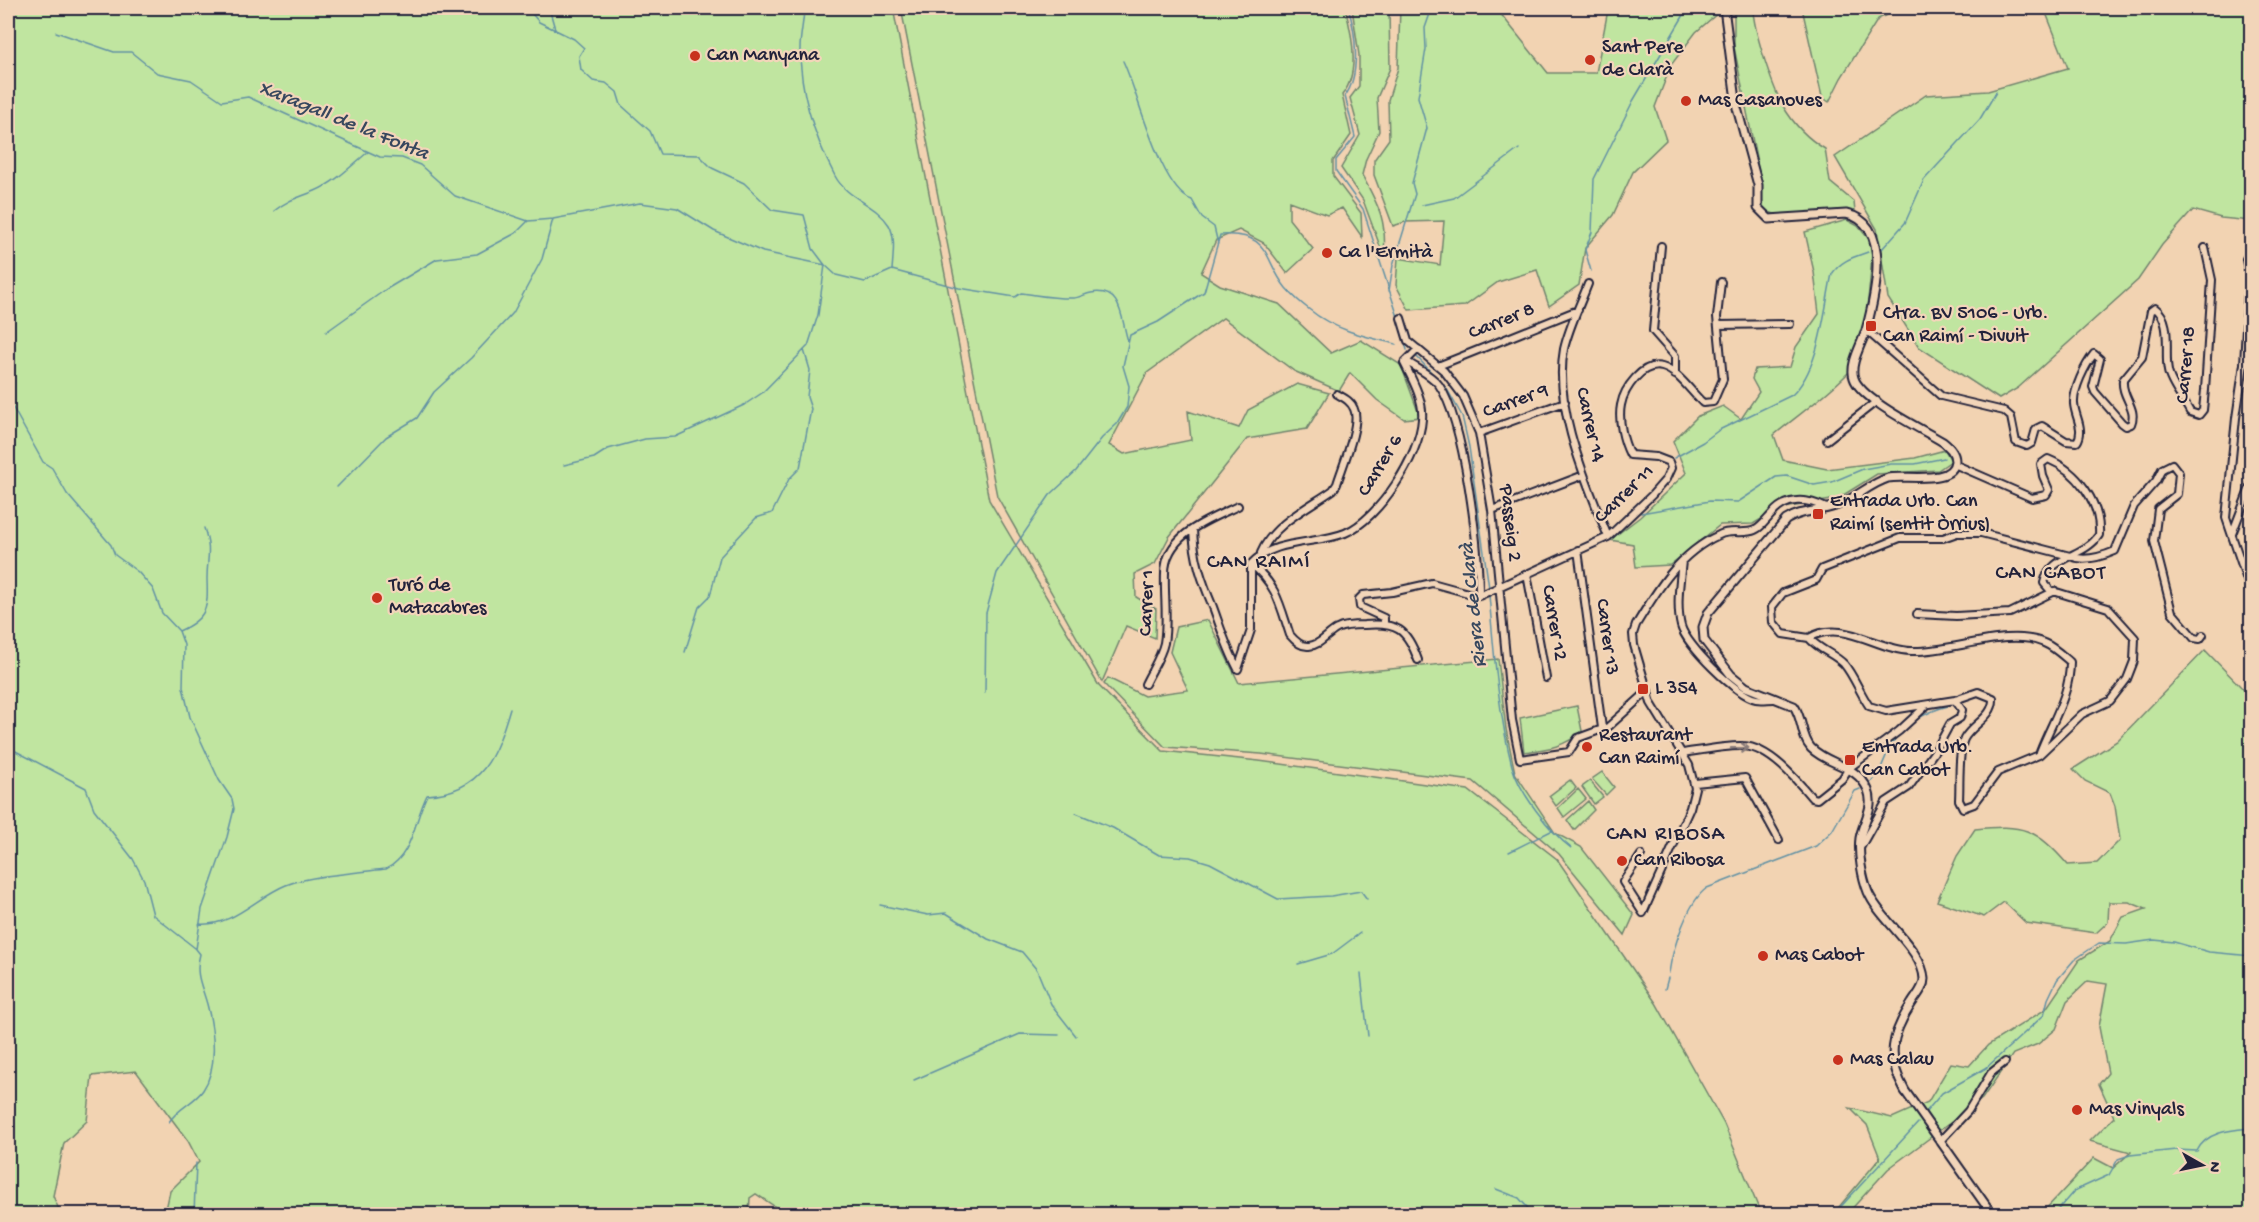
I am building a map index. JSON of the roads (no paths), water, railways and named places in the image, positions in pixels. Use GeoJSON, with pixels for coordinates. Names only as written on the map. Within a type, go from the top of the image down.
{"type":"FeatureCollection","features":[{"type":"Feature","properties":{"kind":"street"},"geometry":{"type":"LineString","coordinates":[[1724,8],[1737,108],[1758,185],[1758,208],[1769,219],[1846,214],[1855,216],[1867,225],[1875,240],[1877,253],[1866,330],[1853,375],[1862,390],[1947,446],[1954,456],[1954,464],[1946,472],[1936,476],[1890,478],[1841,504],[1797,513],[1781,524],[1705,620],[1703,634],[1706,645],[1731,675],[1746,687],[1781,699],[1797,711],[1812,749],[1849,768],[1863,781],[1870,800],[1870,810],[1862,832],[1860,848],[1868,891],[1923,971],[1920,992],[1896,1035],[1893,1062],[1905,1091],[1992,1215]]}},
{"type":"Feature","properties":{"kind":"street"},"geometry":{"type":"LineString","coordinates":[[1661,246],[1653,331],[1675,356],[1675,375],[1703,403],[1713,402],[1723,379],[1718,325],[1721,282]]}},
{"type":"Feature","properties":{"kind":"street","name":"Carrer 18"},"geometry":{"type":"LineString","coordinates":[[1866,330],[1941,396],[2004,411],[2012,417],[2016,442],[2027,446],[2032,443],[2036,429],[2042,426],[2066,441],[2077,442],[2081,431],[2074,403],[2080,381],[2094,354],[2100,359],[2093,387],[2095,392],[2118,415],[2122,423],[2126,426],[2131,424],[2133,411],[2123,392],[2123,380],[2142,357],[2151,311],[2155,308],[2159,311],[2167,334],[2168,374],[2190,412],[2199,415],[2203,410],[2205,390],[2212,280],[2205,248]]}},
{"type":"Feature","properties":{"kind":"street"},"geometry":{"type":"LineString","coordinates":[[2252,250],[2246,259],[2250,269],[2244,364],[2226,518],[2251,592],[2252,604]]}},
{"type":"Feature","properties":{"kind":"street","name":"Carrer 14"},"geometry":{"type":"LineString","coordinates":[[1588,284],[1564,349],[1562,376],[1565,402],[1584,475],[1608,537]]}},
{"type":"Feature","properties":{"kind":"street","name":"Carrer 8"},"geometry":{"type":"LineString","coordinates":[[1438,366],[1578,310]]}},
{"type":"Feature","properties":{"kind":"street","name":"Passeig 2"},"geometry":{"type":"LineString","coordinates":[[1401,318],[1408,341],[1438,366],[1463,396],[1479,433],[1492,510],[1512,720],[1520,759],[1569,752],[1578,738],[1602,728]]}},
{"type":"Feature","properties":{"kind":"street"},"geometry":{"type":"LineString","coordinates":[[1718,325],[1790,324]]}},
{"type":"Feature","properties":{"kind":"street"},"geometry":{"type":"LineString","coordinates":[[1384,624],[1384,618],[1360,606],[1359,599],[1363,595],[1392,592],[1432,583],[1479,596],[1479,564],[1452,408],[1438,383],[1406,361],[1418,349]]}},
{"type":"Feature","properties":{"kind":"street","name":"Carrer 6"},"geometry":{"type":"LineString","coordinates":[[1261,553],[1345,533],[1365,520],[1384,500],[1407,462],[1417,440],[1423,417],[1415,385],[1404,363],[1406,361]]}},
{"type":"Feature","properties":{"kind":"street","name":"Carrer 11"},"geometry":{"type":"LineString","coordinates":[[1479,596],[1608,537],[1652,495],[1666,479],[1671,468],[1669,462],[1663,459],[1630,455],[1623,436],[1621,403],[1643,371],[1660,367],[1675,375]]}},
{"type":"Feature","properties":{"kind":"street"},"geometry":{"type":"LineString","coordinates":[[1193,530],[1195,558],[1203,586],[1226,646],[1238,669],[1251,630],[1251,564],[1261,553],[1265,544],[1292,518],[1333,490],[1337,484],[1355,424],[1356,412],[1350,402],[1337,394]]}},
{"type":"Feature","properties":{"kind":"street"},"geometry":{"type":"LineString","coordinates":[[1827,440],[1877,401]]}},
{"type":"Feature","properties":{"kind":"street","name":"Carrer 9"},"geometry":{"type":"LineString","coordinates":[[1479,433],[1565,402]]}},
{"type":"Feature","properties":{"kind":"street"},"geometry":{"type":"LineString","coordinates":[[1809,638],[1815,646],[1831,653],[1845,665],[1869,706],[1886,711],[1955,700],[1978,692],[1993,698],[1993,705],[1988,713],[1964,739],[1959,800],[1963,808],[1974,804],[1998,772],[2039,755],[2082,714],[2110,701],[2127,679],[2134,661],[2135,638],[2109,608],[2055,591],[2044,583],[2046,573],[2053,566],[2096,541],[2100,529],[2090,496],[2083,484],[2071,472],[2048,459],[2041,464],[2049,490],[2046,495],[2032,498],[1954,464]]}},
{"type":"Feature","properties":{"kind":"street"},"geometry":{"type":"LineString","coordinates":[[2039,755],[2065,701],[2070,678],[2070,662],[2045,643],[2032,639],[2004,640],[1948,650],[1909,651],[1836,631],[1821,631],[1809,638],[1783,634],[1773,622],[1772,607],[1783,593],[1816,580],[1822,569],[1900,538],[1943,538],[1958,533],[1980,533],[2078,559],[2093,558],[2115,551],[2134,506],[2156,481],[2162,469],[2172,464],[2179,473],[2177,494],[2158,509],[2155,528],[2156,553],[2162,564],[2172,612],[2194,638],[2200,639],[2203,635]]}},
{"type":"Feature","properties":{"kind":"street"},"geometry":{"type":"LineString","coordinates":[[1492,510],[1584,475]]}},
{"type":"Feature","properties":{"kind":"street"},"geometry":{"type":"LineString","coordinates":[[2232,534],[2252,482]]}},
{"type":"Feature","properties":{"kind":"street"},"geometry":{"type":"LineString","coordinates":[[1641,855],[1623,882],[1643,913],[1690,808],[1695,783],[1683,753],[1651,703],[1633,634],[1666,575],[1720,534],[1757,530],[1786,502],[1798,500],[1826,508]]}},
{"type":"Feature","properties":{"kind":"street","name":"Carrer 1"},"geometry":{"type":"LineString","coordinates":[[1144,684],[1163,646],[1167,624],[1164,572],[1167,553],[1178,540],[1193,530],[1238,506]]}},
{"type":"Feature","properties":{"kind":"street","name":"Carrer 13"},"geometry":{"type":"LineString","coordinates":[[1578,550],[1602,728]]}},
{"type":"Feature","properties":{"kind":"street"},"geometry":{"type":"LineString","coordinates":[[1682,561],[1679,614],[1686,638],[1730,686],[1756,699],[1781,699]]}},
{"type":"Feature","properties":{"kind":"street"},"geometry":{"type":"LineString","coordinates":[[1251,564],[1267,576],[1273,586],[1290,635],[1306,647],[1317,644],[1345,626],[1384,624],[1398,627],[1406,633],[1419,660]]}},
{"type":"Feature","properties":{"kind":"street","name":"Carrer 12"},"geometry":{"type":"LineString","coordinates":[[1527,574],[1546,678]]}},
{"type":"Feature","properties":{"kind":"street"},"geometry":{"type":"LineString","coordinates":[[1917,614],[1956,616],[2010,613],[2055,591]]}},
{"type":"Feature","properties":{"kind":"street"},"geometry":{"type":"LineString","coordinates":[[1602,728],[1617,720],[1648,691]]}},
{"type":"Feature","properties":{"kind":"street"},"geometry":{"type":"LineString","coordinates":[[1860,848],[1886,802],[1909,787],[1937,748],[1950,724],[1960,718],[1962,710],[1955,700]]}},
{"type":"Feature","properties":{"kind":"street"},"geometry":{"type":"LineString","coordinates":[[1683,753],[1742,746],[1757,749],[1778,764],[1812,798],[1817,799],[1842,779],[1849,768],[1899,731],[1927,705]]}},
{"type":"Feature","properties":{"kind":"street"},"geometry":{"type":"LineString","coordinates":[[1695,783],[1745,778],[1779,840]]}},
{"type":"Feature","properties":{"kind":"street"},"geometry":{"type":"LineString","coordinates":[[1940,1141],[1968,1111],[1991,1073],[2005,1062]]}},
{"type":"Feature","properties":{"kind":"waterway"},"geometry":{"type":"LineString","coordinates":[[527,8],[539,22],[574,39],[584,48],[579,56],[581,70],[593,81],[606,83],[617,92],[621,105],[650,131],[660,154],[699,155],[712,168],[744,183],[772,210],[804,215],[813,249],[825,265],[818,315],[808,346],[762,393],[744,405],[675,437],[645,439],[608,449],[594,458],[564,465]]}},
{"type":"Feature","properties":{"kind":"waterway"},"geometry":{"type":"LineString","coordinates":[[549,8],[555,29]]}},
{"type":"Feature","properties":{"kind":"waterway"},"geometry":{"type":"LineString","coordinates":[[804,8],[800,44],[801,66],[806,98],[815,130],[827,161],[840,184],[877,212],[889,225],[893,241],[892,270],[959,288],[1015,297],[1021,293],[1073,298],[1101,292],[1109,295],[1119,307],[1128,341]]}},
{"type":"Feature","properties":{"kind":"waterway","name":"Riera de Clarà"},"geometry":{"type":"LineString","coordinates":[[1348,8],[1356,53],[1353,77],[1345,96],[1355,137],[1336,160],[1336,171],[1363,209],[1398,317]]}},
{"type":"Feature","properties":{"kind":"waterway"},"geometry":{"type":"LineString","coordinates":[[1389,291],[1393,265],[1415,194],[1412,183],[1427,128],[1418,97],[1426,49],[1425,28],[1432,8]]}},
{"type":"Feature","properties":{"kind":"waterway"},"geometry":{"type":"LineString","coordinates":[[1591,271],[1585,250],[1592,232],[1594,179],[1633,101],[1688,8]]}},
{"type":"Feature","properties":{"kind":"waterway","name":"Xaragall de la Fonta"},"geometry":{"type":"LineString","coordinates":[[56,32],[114,52],[131,52],[157,73],[191,80],[222,101],[248,97],[380,157],[402,158],[420,165],[455,196],[528,221],[553,219],[640,203],[677,208],[714,231],[763,252],[825,265],[836,275],[865,282],[892,270]]}},
{"type":"Feature","properties":{"kind":"waterway"},"geometry":{"type":"LineString","coordinates":[[1123,61],[1160,160],[1180,192],[1192,200],[1202,218],[1214,227],[1218,244]]}},
{"type":"Feature","properties":{"kind":"waterway"},"geometry":{"type":"LineString","coordinates":[[1882,249],[1905,223],[1924,180],[1980,119],[1996,92]]}},
{"type":"Feature","properties":{"kind":"waterway"},"geometry":{"type":"LineString","coordinates":[[1422,205],[1454,198],[1519,149]]}},
{"type":"Feature","properties":{"kind":"waterway"},"geometry":{"type":"LineString","coordinates":[[274,211],[289,201],[330,183],[368,152]]}},
{"type":"Feature","properties":{"kind":"waterway"},"geometry":{"type":"LineString","coordinates":[[337,487],[386,437],[417,418],[434,392],[471,358],[513,313],[542,259],[553,219]]}},
{"type":"Feature","properties":{"kind":"waterway"},"geometry":{"type":"LineString","coordinates":[[326,332],[385,290],[437,259],[477,254],[516,233],[527,222]]}},
{"type":"Feature","properties":{"kind":"waterway"},"geometry":{"type":"LineString","coordinates":[[985,693],[986,613],[997,573],[1050,495],[1076,471],[1102,438],[1117,424],[1127,407],[1129,386],[1123,366],[1130,335],[1158,322],[1204,292],[1220,235],[1237,235],[1258,243],[1264,249],[1286,288],[1319,317],[1351,332],[1396,344]]}},
{"type":"Feature","properties":{"kind":"waterway"},"geometry":{"type":"LineString","coordinates":[[1674,458],[1719,430],[1792,395],[1801,384],[1815,355],[1832,274],[1844,262],[1868,252]]}},
{"type":"Feature","properties":{"kind":"waterway","name":"Riera de Clarà"},"geometry":{"type":"LineString","coordinates":[[1400,324],[1407,350]]}},
{"type":"Feature","properties":{"kind":"waterway"},"geometry":{"type":"LineString","coordinates":[[685,652],[699,607],[710,596],[720,557],[756,518],[772,513],[789,479],[800,468],[811,409],[807,397],[810,370],[804,350]]}},
{"type":"Feature","properties":{"kind":"waterway","name":"Riera de Clarà"},"geometry":{"type":"LineString","coordinates":[[1416,356],[1447,389],[1462,416],[1469,447],[1489,588]]}},
{"type":"Feature","properties":{"kind":"waterway"},"geometry":{"type":"LineString","coordinates":[[8,399],[43,462],[52,468],[67,494],[111,545],[115,555],[138,572],[153,589],[162,613],[179,631],[184,645],[183,687],[190,717],[219,780],[232,799],[234,809],[227,837],[202,909],[196,949],[200,954],[198,969],[212,1028],[213,1061],[203,1090],[169,1122]]}},
{"type":"Feature","properties":{"kind":"waterway"},"geometry":{"type":"LineString","coordinates":[[1641,513],[1710,501],[1738,502],[1776,477],[1787,476],[1814,485],[1832,482],[1863,469],[1891,464],[1915,464],[1944,458]]}},
{"type":"Feature","properties":{"kind":"waterway"},"geometry":{"type":"LineString","coordinates":[[179,631],[196,621],[204,611],[206,604],[208,549],[204,528]]}},
{"type":"Feature","properties":{"kind":"waterway","name":"Riera de Clarà"},"geometry":{"type":"LineString","coordinates":[[1489,595],[1500,703],[1512,766],[1521,788],[1536,811],[1571,848]]}},
{"type":"Feature","properties":{"kind":"waterway"},"geometry":{"type":"LineString","coordinates":[[1869,784],[1880,770],[1893,742],[1903,729],[1925,715],[1948,706]]}},
{"type":"Feature","properties":{"kind":"waterway"},"geometry":{"type":"LineString","coordinates":[[199,924],[223,921],[286,885],[308,879],[386,869],[395,863],[412,837],[427,795],[462,787],[484,768],[499,741],[510,708]]}},
{"type":"Feature","properties":{"kind":"waterway"},"geometry":{"type":"LineString","coordinates":[[8,747],[86,788],[94,809],[133,859],[144,880],[153,915],[195,948]]}},
{"type":"Feature","properties":{"kind":"waterway"},"geometry":{"type":"LineString","coordinates":[[1669,973],[1682,927],[1700,894],[1707,888],[1816,846],[1832,831],[1855,791],[1860,789]]}},
{"type":"Feature","properties":{"kind":"waterway"},"geometry":{"type":"LineString","coordinates":[[1076,813],[1113,828],[1159,855],[1190,857],[1210,863],[1278,899],[1331,896],[1361,891],[1367,899]]}},
{"type":"Feature","properties":{"kind":"waterway"},"geometry":{"type":"LineString","coordinates":[[1509,852],[1553,830]]}},
{"type":"Feature","properties":{"kind":"waterway"},"geometry":{"type":"LineString","coordinates":[[880,905],[928,915],[946,913],[988,939],[1022,952],[1037,970],[1051,1004],[1076,1036]]}},
{"type":"Feature","properties":{"kind":"waterway"},"geometry":{"type":"LineString","coordinates":[[1298,964],[1332,954],[1360,933]]}},
{"type":"Feature","properties":{"kind":"waterway"},"geometry":{"type":"LineString","coordinates":[[1925,1113],[1942,1093],[1986,1068],[2044,1015],[2048,999],[2057,980],[2074,960],[2099,943],[2126,944],[2154,940],[2174,942],[2209,952],[2252,956]]}},
{"type":"Feature","properties":{"kind":"waterway"},"geometry":{"type":"LineString","coordinates":[[1361,974],[1368,1036]]}},
{"type":"Feature","properties":{"kind":"waterway"},"geometry":{"type":"LineString","coordinates":[[1665,989],[1668,978]]}},
{"type":"Feature","properties":{"kind":"waterway"},"geometry":{"type":"LineString","coordinates":[[914,1080],[1020,1034],[1059,1035]]}},
{"type":"Feature","properties":{"kind":"waterway"},"geometry":{"type":"LineString","coordinates":[[1834,1214],[1918,1123]]}},
{"type":"Feature","properties":{"kind":"waterway"},"geometry":{"type":"LineString","coordinates":[[2054,1214],[2074,1191],[2109,1175],[2118,1159],[2130,1155],[2176,1150],[2197,1151],[2201,1144],[2213,1135],[2252,1128]]}},
{"type":"Feature","properties":{"kind":"waterway"},"geometry":{"type":"LineString","coordinates":[[194,1214],[196,1163]]}},
{"type":"Feature","properties":{"kind":"waterway"},"geometry":{"type":"LineString","coordinates":[[1496,1189],[1519,1198],[1533,1214]]}},
{"type":"Feature","properties":{"kind":"place","name":"Can Manyana"},"geometry":{"type":"Point","coordinates":[695,56]}},
{"type":"Feature","properties":{"kind":"place","name":"Sant Pere de Clarà"},"geometry":{"type":"Point","coordinates":[1590,60]}},
{"type":"Feature","properties":{"kind":"place","name":"Mas Casanoves"},"geometry":{"type":"Point","coordinates":[1686,101]}},
{"type":"Feature","properties":{"kind":"place","name":"Ca l'Ermità"},"geometry":{"type":"Point","coordinates":[1327,253]}},
{"type":"Feature","properties":{"kind":"place","name":"Ctra. BV 5106 - Urb. Can Raimí - Divuit"},"geometry":{"type":"Point","coordinates":[1871,326]}},
{"type":"Feature","properties":{"kind":"place","name":"Entrada Urb. Can Raimí (sentit Òrrius)"},"geometry":{"type":"Point","coordinates":[1818,514]}},
{"type":"Feature","properties":{"kind":"place","name":"Turó de Matacabres"},"geometry":{"type":"Point","coordinates":[377,598]}},
{"type":"Feature","properties":{"kind":"place","name":"L 354"},"geometry":{"type":"Point","coordinates":[1643,689]}},
{"type":"Feature","properties":{"kind":"place","name":"Restaurant Can Raimí"},"geometry":{"type":"Point","coordinates":[1587,747]}},
{"type":"Feature","properties":{"kind":"place","name":"Entrada Urb. Can Cabot"},"geometry":{"type":"Point","coordinates":[1850,760]}},
{"type":"Feature","properties":{"kind":"place","name":"Can Ribosa"},"geometry":{"type":"Point","coordinates":[1622,861]}},
{"type":"Feature","properties":{"kind":"place","name":"Mas Cabot"},"geometry":{"type":"Point","coordinates":[1763,956]}},
{"type":"Feature","properties":{"kind":"place","name":"Mas Calau"},"geometry":{"type":"Point","coordinates":[1838,1060]}},
{"type":"Feature","properties":{"kind":"place","name":"Mas Vinyals"},"geometry":{"type":"Point","coordinates":[2077,1110]}},
{"type":"Feature","properties":{"kind":"district","name":"CAN RAIMÍ"},"geometry":{"type":"Point","coordinates":[1259,563]}},
{"type":"Feature","properties":{"kind":"district","name":"CAN CABOT"},"geometry":{"type":"Point","coordinates":[2051,574]}},
{"type":"Feature","properties":{"kind":"district","name":"CAN RIBOSA"},"geometry":{"type":"Point","coordinates":[1666,835]}}]}
